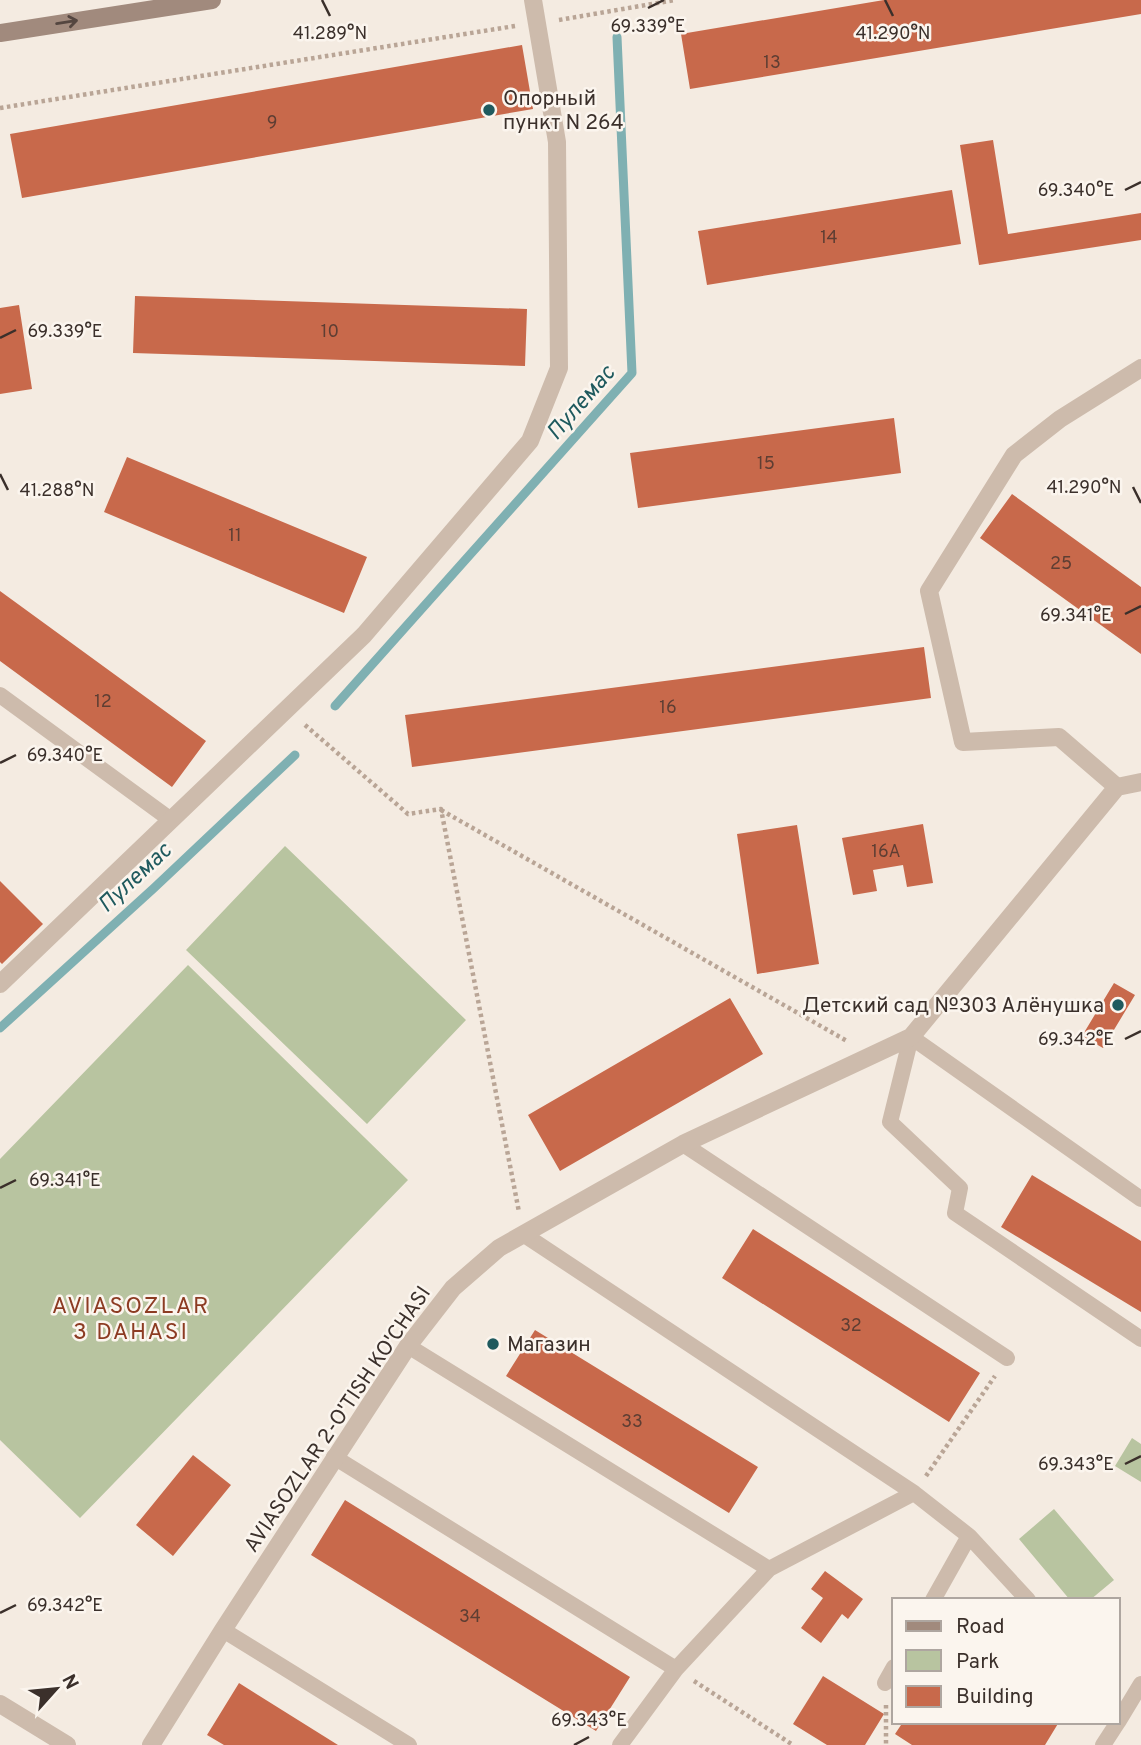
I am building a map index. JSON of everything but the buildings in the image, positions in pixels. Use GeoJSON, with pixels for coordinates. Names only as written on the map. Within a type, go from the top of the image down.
{"type":"FeatureCollection","features":[{"type":"Feature","properties":{"kind":"main road"},"geometry":{"type":"LineString","coordinates":[[0,33],[212,0]]}},
{"type":"Feature","properties":{"kind":"street"},"geometry":{"type":"LineString","coordinates":[[0,984],[364,635],[530,441],[559,368],[557,142],[533,0]]}},
{"type":"Feature","properties":{"kind":"street"},"geometry":{"type":"LineString","coordinates":[[1141,368],[1060,419],[1014,455],[929,590],[962,742],[1059,737],[1118,787],[1141,782]]}},
{"type":"Feature","properties":{"kind":"street","name":"AVIASOZLAR 2-O'TISH KO'CHASI"},"geometry":{"type":"LineString","coordinates":[[151,1745],[334,1457],[408,1346],[453,1288],[499,1248],[682,1144],[911,1037],[1118,787]]}},
{"type":"Feature","properties":{"kind":"street"},"geometry":{"type":"LineString","coordinates":[[0,1704],[67,1745]]}},
{"type":"Feature","properties":{"kind":"lane"},"geometry":{"type":"LineString","coordinates":[[0,695],[171,820]]}},
{"type":"Feature","properties":{"kind":"lane"},"geometry":{"type":"LineString","coordinates":[[1141,1199],[911,1037],[891,1122],[960,1188],[955,1213],[1141,1339]]}},
{"type":"Feature","properties":{"kind":"lane"},"geometry":{"type":"LineString","coordinates":[[682,1144],[1007,1358]]}},
{"type":"Feature","properties":{"kind":"lane"},"geometry":{"type":"LineString","coordinates":[[523,1234],[914,1493],[969,1536],[1026,1598]]}},
{"type":"Feature","properties":{"kind":"lane"},"geometry":{"type":"LineString","coordinates":[[408,1346],[769,1569]]}},
{"type":"Feature","properties":{"kind":"lane"},"geometry":{"type":"LineString","coordinates":[[334,1457],[676,1669]]}},
{"type":"Feature","properties":{"kind":"lane"},"geometry":{"type":"LineString","coordinates":[[620,1745],[676,1669],[769,1569],[914,1493]]}},
{"type":"Feature","properties":{"kind":"lane"},"geometry":{"type":"LineString","coordinates":[[934,1598],[969,1536]]}},
{"type":"Feature","properties":{"kind":"lane"},"geometry":{"type":"LineString","coordinates":[[223,1630],[409,1745]]}},
{"type":"Feature","properties":{"kind":"lane"},"geometry":{"type":"LineString","coordinates":[[885,1683],[892,1671]]}},
{"type":"Feature","properties":{"kind":"lane"},"geometry":{"type":"LineString","coordinates":[[1120,1713],[1141,1684]]}},
{"type":"Feature","properties":{"kind":"lane"},"geometry":{"type":"LineString","coordinates":[[1103,1745],[1114,1724]]}},
{"type":"Feature","properties":{"kind":"path"},"geometry":{"type":"LineString","coordinates":[[0,108],[675,0]]}},
{"type":"Feature","properties":{"kind":"path"},"geometry":{"type":"LineString","coordinates":[[305,724],[408,814],[441,809],[872,1055]]}},
{"type":"Feature","properties":{"kind":"path"},"geometry":{"type":"LineString","coordinates":[[441,809],[523,1234]]}},
{"type":"Feature","properties":{"kind":"path"},"geometry":{"type":"LineString","coordinates":[[914,1493],[1007,1358]]}},
{"type":"Feature","properties":{"kind":"path"},"geometry":{"type":"LineString","coordinates":[[676,1669],[793,1745]]}},
{"type":"Feature","properties":{"kind":"path"},"geometry":{"type":"LineString","coordinates":[[885,1683],[886,1745]]}},
{"type":"Feature","properties":{"kind":"green space"},"geometry":{"type":"Polygon","coordinates":[[[285,846],[466,1020],[367,1124],[186,950],[285,846]]]}},
{"type":"Feature","properties":{"kind":"green space"},"geometry":{"type":"Polygon","coordinates":[[[188,965],[408,1180],[80,1518],[0,1440],[0,1159],[188,965]]]}},
{"type":"Feature","properties":{"kind":"green space"},"geometry":{"type":"Polygon","coordinates":[[[1132,1438],[1141,1444],[1141,1482],[1115,1466],[1132,1438]]]}},
{"type":"Feature","properties":{"kind":"green space"},"geometry":{"type":"Polygon","coordinates":[[[1054,1509],[1114,1580],[1092,1598],[1068,1598],[1019,1539],[1054,1509]]]}},
{"type":"Feature","properties":{"kind":"waterway","name":"Пулемас"},"geometry":{"type":"LineString","coordinates":[[335,706],[632,373],[617,37]]}},
{"type":"Feature","properties":{"kind":"waterway","name":"Пулемас"},"geometry":{"type":"LineString","coordinates":[[0,1028],[295,755]]}},
{"type":"Feature","properties":{"kind":"place","name":"Опорный пункт N 264"},"geometry":{"type":"Point","coordinates":[489,110]}},
{"type":"Feature","properties":{"kind":"place","name":"Детский сад №303 Алёнушка"},"geometry":{"type":"Point","coordinates":[1118,1005]}},
{"type":"Feature","properties":{"kind":"place","name":"Магазин"},"geometry":{"type":"Point","coordinates":[493,1344]}},
{"type":"Feature","properties":{"kind":"district","name":"AVIASOZLAR 3 DAHASI"},"geometry":{"type":"Point","coordinates":[131,1318]}}]}
